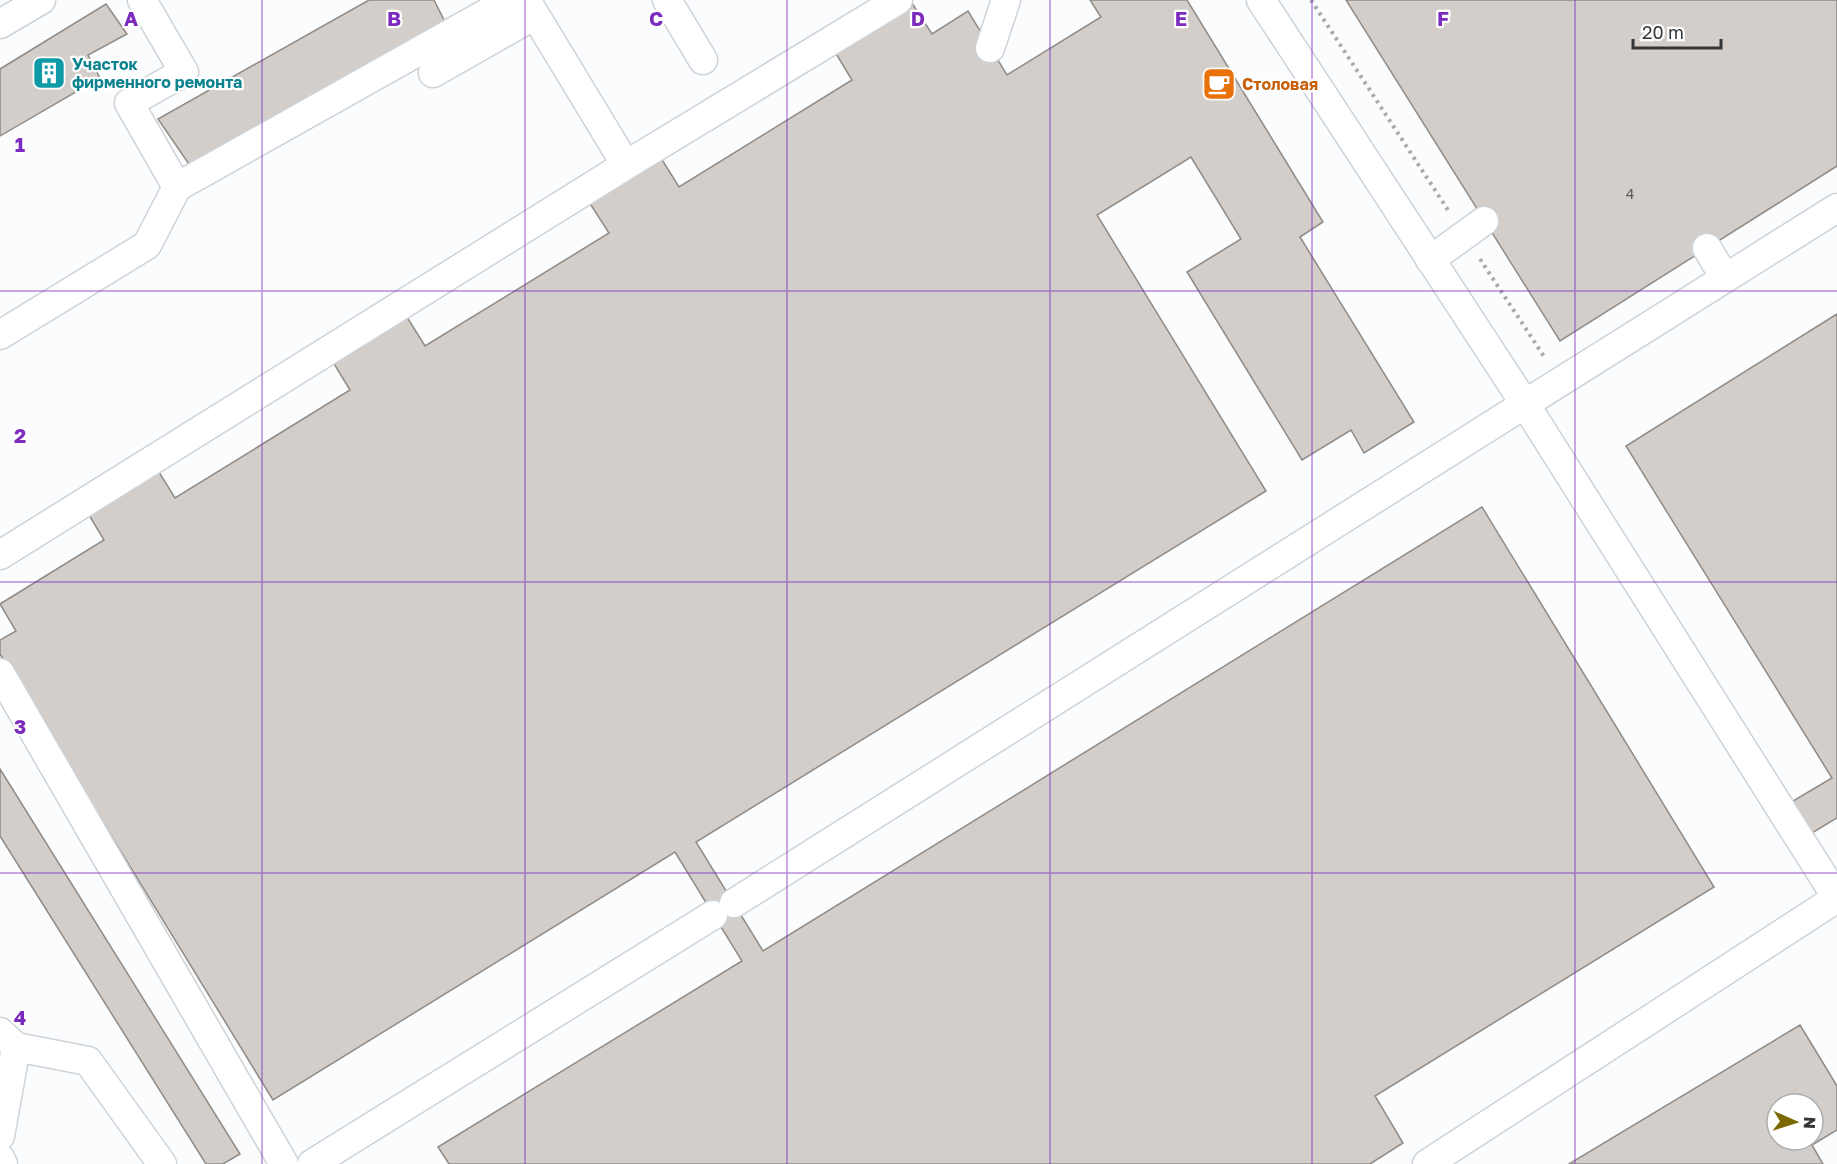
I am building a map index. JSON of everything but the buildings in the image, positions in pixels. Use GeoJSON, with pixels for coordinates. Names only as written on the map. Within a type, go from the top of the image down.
{"type":"FeatureCollection","features":[{"type":"Feature","properties":{"kind":"lane"},"geometry":{"type":"LineString","coordinates":[[0,24],[41,0]]}},
{"type":"Feature","properties":{"kind":"lane"},"geometry":{"type":"LineString","coordinates":[[142,0],[184,72],[129,103],[177,187]]}},
{"type":"Feature","properties":{"kind":"lane"},"geometry":{"type":"LineString","coordinates":[[0,335],[147,246],[177,187],[510,0]]}},
{"type":"Feature","properties":{"kind":"lane"},"geometry":{"type":"LineString","coordinates":[[667,0],[703,60]]}},
{"type":"Feature","properties":{"kind":"lane"},"geometry":{"type":"LineString","coordinates":[[0,555],[626,165],[730,89],[898,0]]}},
{"type":"Feature","properties":{"kind":"lane"},"geometry":{"type":"LineString","coordinates":[[990,48],[1006,0]]}},
{"type":"Feature","properties":{"kind":"lane"},"geometry":{"type":"LineString","coordinates":[[1260,0],[1525,404],[1837,898],[1427,1164]]}},
{"type":"Feature","properties":{"kind":"lane"},"geometry":{"type":"LineString","coordinates":[[433,73],[530,7],[626,165]]}},
{"type":"Feature","properties":{"kind":"lane"},"geometry":{"type":"LineString","coordinates":[[312,1164],[723,909],[1837,207]]}},
{"type":"Feature","properties":{"kind":"lane"},"geometry":{"type":"LineString","coordinates":[[1430,260],[1474,227]]}},
{"type":"Feature","properties":{"kind":"lane"},"geometry":{"type":"LineString","coordinates":[[1707,248],[1725,278]]}},
{"type":"Feature","properties":{"kind":"lane"},"geometry":{"type":"LineString","coordinates":[[0,673],[284,1164]]}},
{"type":"Feature","properties":{"kind":"lane"},"geometry":{"type":"LineString","coordinates":[[0,1136],[8,1040],[88,1061],[162,1164]]}},
{"type":"Feature","properties":{"kind":"lane"},"geometry":{"type":"LineString","coordinates":[[0,1158],[3,1164]]}},
{"type":"Feature","properties":{"kind":"path"},"geometry":{"type":"LineString","coordinates":[[1311,0],[1474,227],[1560,381]]}},
{"type":"Feature","properties":{"kind":"place","name":"Участок фирменного ремонта"},"geometry":{"type":"Point","coordinates":[49,73]}},
{"type":"Feature","properties":{"kind":"place","name":"Столовая"},"geometry":{"type":"Point","coordinates":[1219,84]}}]}
